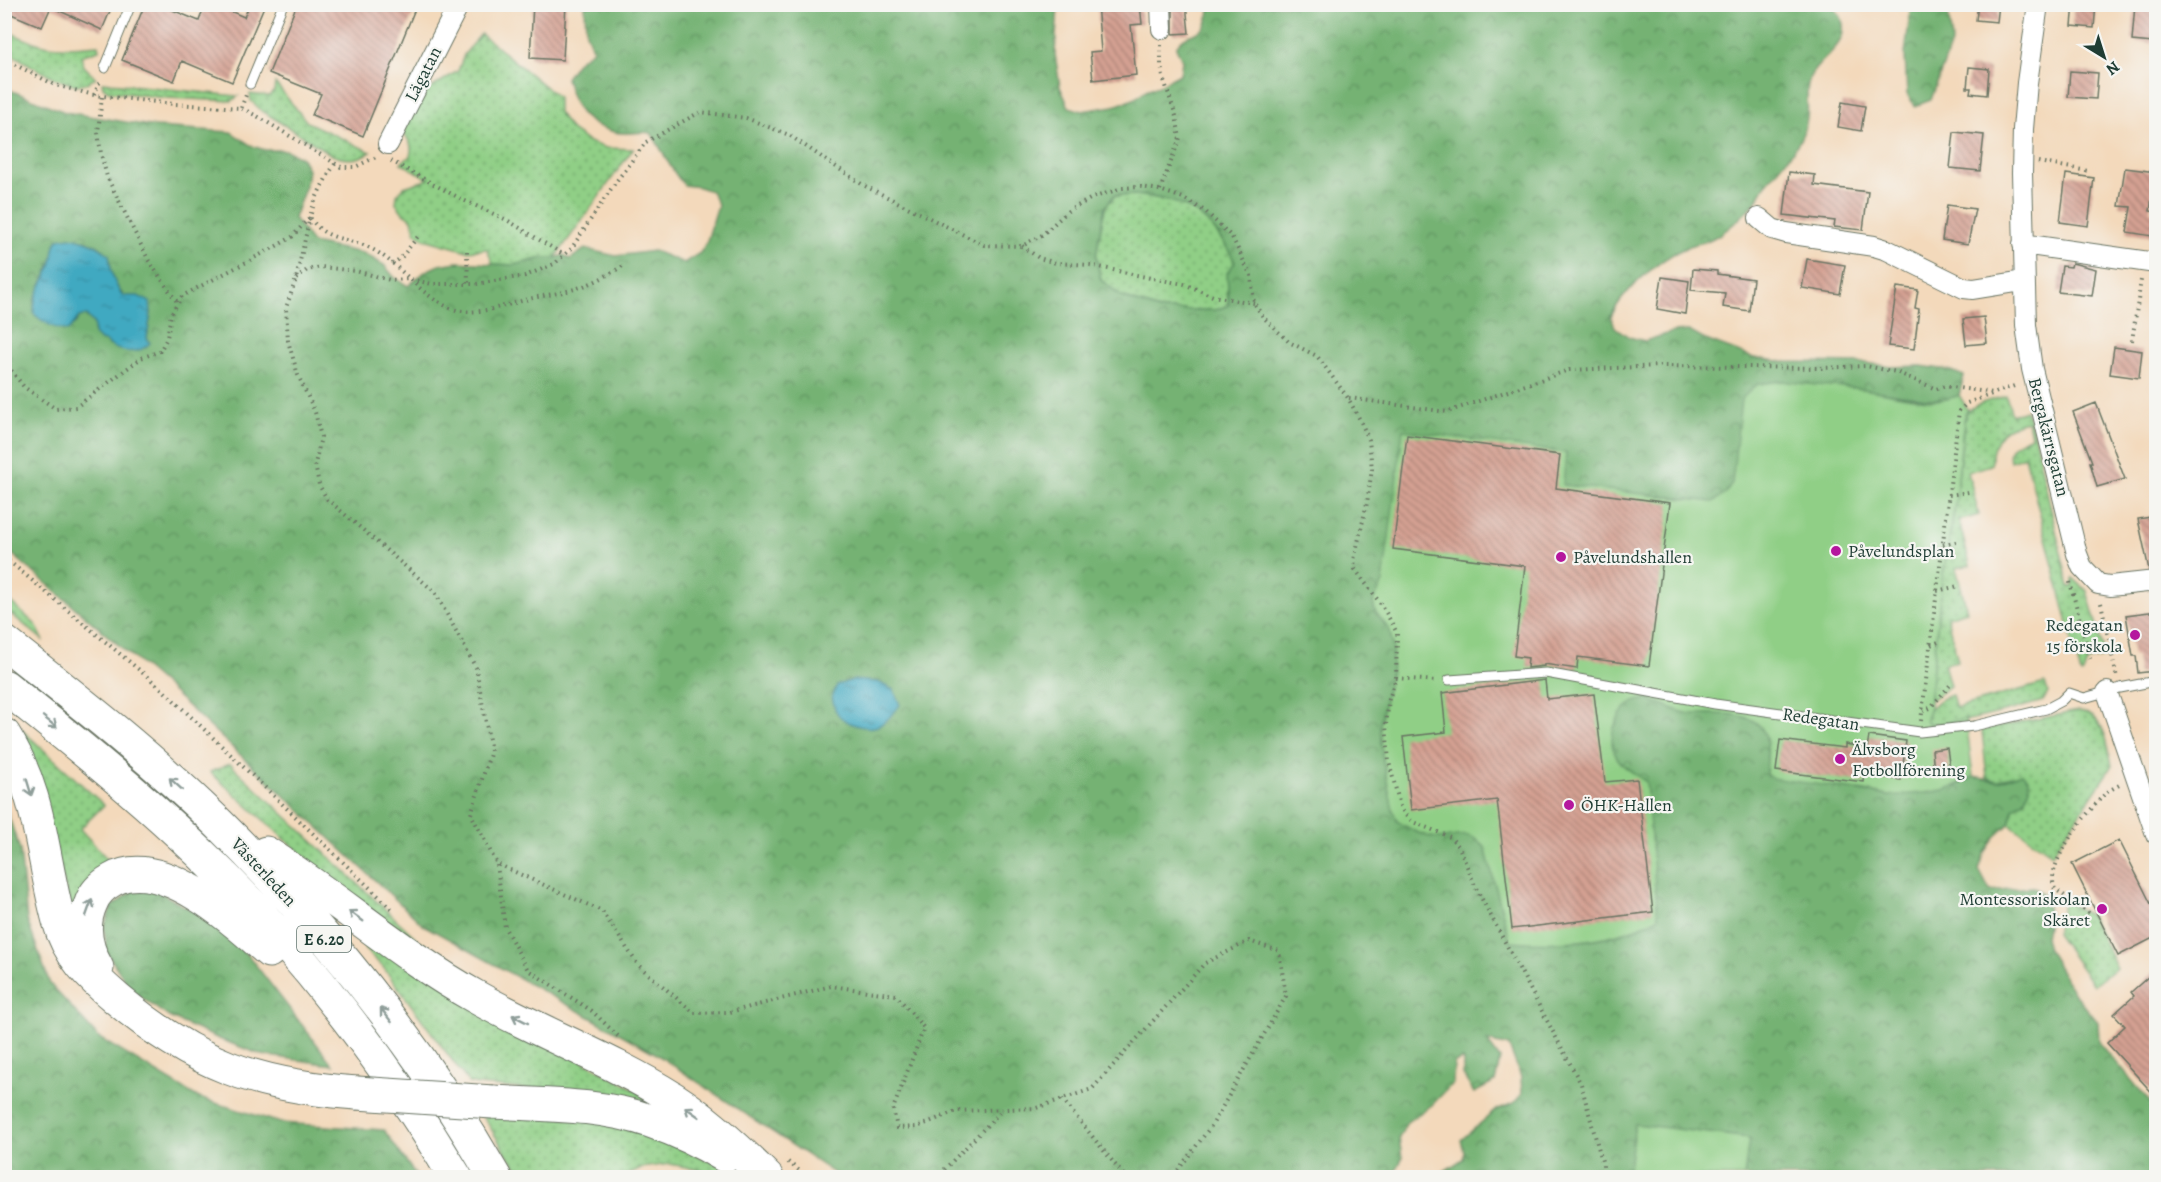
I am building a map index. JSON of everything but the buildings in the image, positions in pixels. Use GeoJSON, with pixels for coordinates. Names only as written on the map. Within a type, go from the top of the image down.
{"type":"FeatureCollection","features":[{"type":"Feature","properties":{"kind":"highway","name":"Västerleden"},"geometry":{"type":"LineString","coordinates":[[4,642],[174,782],[219,824],[290,897],[364,986],[422,1061],[495,1178]]}},
{"type":"Feature","properties":{"kind":"highway","name":"Västerleden"},"geometry":{"type":"LineString","coordinates":[[4,686],[151,808],[214,867],[282,939],[360,1035],[456,1178]]}},
{"type":"Feature","properties":{"kind":"highway"},"geometry":{"type":"LineString","coordinates":[[4,735],[27,778],[40,823],[59,923],[69,946],[82,967],[118,999],[159,1032],[194,1053],[234,1071],[270,1082],[309,1090],[578,1107],[612,1112],[649,1121],[770,1171]]}},
{"type":"Feature","properties":{"kind":"highway"},"geometry":{"type":"LineString","coordinates":[[219,824],[286,866],[431,970],[639,1079],[674,1100],[770,1171]]}},
{"type":"Feature","properties":{"kind":"highway"},"geometry":{"type":"LineString","coordinates":[[118,999],[95,966],[87,948],[84,932],[85,916],[92,898],[103,885],[120,875],[139,872],[153,874],[173,881],[248,931],[360,1035]]}},
{"type":"Feature","properties":{"kind":"street","name":"Lägatan"},"geometry":{"type":"LineString","coordinates":[[383,149],[459,4]]}},
{"type":"Feature","properties":{"kind":"street"},"geometry":{"type":"LineString","coordinates":[[1161,4],[1162,29]]}},
{"type":"Feature","properties":{"kind":"street","name":"Bergakärrsgatan"},"geometry":{"type":"LineString","coordinates":[[2038,4],[2027,83],[2022,159],[2023,281],[2026,325],[2034,380],[2077,554],[2082,567],[2098,584]]}},
{"type":"Feature","properties":{"kind":"street"},"geometry":{"type":"LineString","coordinates":[[1759,218],[1772,229],[1786,233],[1887,250],[1964,288],[1973,289],[2023,281]]}},
{"type":"Feature","properties":{"kind":"street"},"geometry":{"type":"LineString","coordinates":[[2023,244],[2150,262]]}},
{"type":"Feature","properties":{"kind":"street"},"geometry":{"type":"LineString","coordinates":[[2098,584],[2110,586],[2157,581]]}},
{"type":"Feature","properties":{"kind":"street"},"geometry":{"type":"LineString","coordinates":[[2113,690],[2121,730],[2135,777],[2157,834]]}},
{"type":"Feature","properties":{"kind":"lane"},"geometry":{"type":"LineString","coordinates":[[105,69],[131,4]]}},
{"type":"Feature","properties":{"kind":"lane"},"geometry":{"type":"LineString","coordinates":[[250,84],[283,4]]}},
{"type":"Feature","properties":{"kind":"lane","name":"Redegatan"},"geometry":{"type":"LineString","coordinates":[[1449,681],[1546,673],[1715,704],[1920,732],[1974,726],[2046,709],[2061,701],[2069,693],[2084,698],[2113,690]]}},
{"type":"Feature","properties":{"kind":"lane"},"geometry":{"type":"LineString","coordinates":[[2113,690],[2157,681]]}},
{"type":"Feature","properties":{"kind":"path"},"geometry":{"type":"LineString","coordinates":[[1160,190],[1180,138],[1180,129],[1161,65],[1162,29]]}},
{"type":"Feature","properties":{"kind":"path"},"geometry":{"type":"LineString","coordinates":[[4,59],[55,85],[102,96],[241,108],[341,167],[355,167],[373,160],[383,149],[432,184],[507,220],[564,255]]}},
{"type":"Feature","properties":{"kind":"path"},"geometry":{"type":"LineString","coordinates":[[102,96],[98,132],[107,177],[149,261],[177,302]]}},
{"type":"Feature","properties":{"kind":"path"},"geometry":{"type":"LineString","coordinates":[[296,279],[308,270],[321,267],[356,271],[390,280],[410,279],[432,284],[468,284],[525,276],[554,264],[571,249],[615,183],[646,142],[700,112],[746,118],[789,135],[863,185],[984,245],[1022,246],[1041,235],[1068,211],[1092,198],[1122,188],[1141,187],[1160,190],[1183,198],[1205,211],[1232,237],[1251,276],[1254,303],[1288,342],[1317,356],[1348,398],[1368,440],[1371,454],[1371,481],[1356,549],[1355,569],[1383,607],[1397,633],[1396,678],[1389,699],[1386,725],[1389,762],[1400,806],[1413,822],[1450,837],[1459,847],[1476,888],[1581,1084],[1603,1165],[1603,1178]]}},
{"type":"Feature","properties":{"kind":"path"},"geometry":{"type":"LineString","coordinates":[[2022,159],[2088,171]]}},
{"type":"Feature","properties":{"kind":"path"},"geometry":{"type":"LineString","coordinates":[[335,164],[320,188],[310,217],[296,279],[286,308],[288,341],[298,375],[315,412],[321,437],[315,464],[319,485],[327,499],[435,592],[476,668],[491,751],[471,814],[497,864],[505,928],[528,970],[591,1011],[623,1041]]}},
{"type":"Feature","properties":{"kind":"path"},"geometry":{"type":"LineString","coordinates":[[4,362],[24,387],[56,409],[76,407],[141,358],[160,351],[167,338],[171,314],[177,302],[188,292],[292,237],[310,217]]}},
{"type":"Feature","properties":{"kind":"path"},"geometry":{"type":"LineString","coordinates":[[310,217],[321,231],[331,237],[370,248],[446,306],[458,311],[492,309],[571,290],[597,280],[626,264]]}},
{"type":"Feature","properties":{"kind":"path"},"geometry":{"type":"LineString","coordinates":[[392,264],[400,258],[418,235]]}},
{"type":"Feature","properties":{"kind":"path"},"geometry":{"type":"LineString","coordinates":[[1022,246],[1039,258],[1056,263],[1090,265],[1175,282],[1213,296],[1254,303]]}},
{"type":"Feature","properties":{"kind":"path"},"geometry":{"type":"LineString","coordinates":[[467,251],[468,284]]}},
{"type":"Feature","properties":{"kind":"path"},"geometry":{"type":"LineString","coordinates":[[2132,341],[2150,262]]}},
{"type":"Feature","properties":{"kind":"path"},"geometry":{"type":"LineString","coordinates":[[1348,398],[1447,412],[1569,370],[1661,366],[1820,368],[1866,366],[1896,372],[1936,388],[1945,386],[1994,393]]}},
{"type":"Feature","properties":{"kind":"path"},"geometry":{"type":"LineString","coordinates":[[1920,732],[1959,411],[1967,403],[2034,380]]}},
{"type":"Feature","properties":{"kind":"path"},"geometry":{"type":"LineString","coordinates":[[1949,495],[1969,492]]}},
{"type":"Feature","properties":{"kind":"path"},"geometry":{"type":"LineString","coordinates":[[1943,545],[1960,541]]}},
{"type":"Feature","properties":{"kind":"path"},"geometry":{"type":"LineString","coordinates":[[4,557],[162,689],[400,916]]}},
{"type":"Feature","properties":{"kind":"path"},"geometry":{"type":"LineString","coordinates":[[2069,579],[2091,663]]}},
{"type":"Feature","properties":{"kind":"path"},"geometry":{"type":"LineString","coordinates":[[2098,584],[2113,690]]}},
{"type":"Feature","properties":{"kind":"path"},"geometry":{"type":"LineString","coordinates":[[1937,591],[1958,586]]}},
{"type":"Feature","properties":{"kind":"path"},"geometry":{"type":"LineString","coordinates":[[1930,646],[1941,641]]}},
{"type":"Feature","properties":{"kind":"path"},"geometry":{"type":"LineString","coordinates":[[1396,678],[1449,681]]}},
{"type":"Feature","properties":{"kind":"path"},"geometry":{"type":"LineString","coordinates":[[1922,711],[1930,708],[1952,683]]}},
{"type":"Feature","properties":{"kind":"path"},"geometry":{"type":"LineString","coordinates":[[2089,913],[2055,890],[2052,884],[2053,873],[2069,838],[2107,792],[2135,777]]}},
{"type":"Feature","properties":{"kind":"path"},"geometry":{"type":"LineString","coordinates":[[497,864],[602,911],[638,965],[694,1013],[730,1012],[831,986],[896,995],[924,1028],[893,1109],[897,1128],[917,1127],[956,1111],[1036,1108],[1092,1089],[1204,963],[1249,941],[1279,951],[1286,996],[1212,1125],[1172,1178]]}},
{"type":"Feature","properties":{"kind":"path"},"geometry":{"type":"LineString","coordinates":[[1062,1099],[1126,1178]]}},
{"type":"Feature","properties":{"kind":"path"},"geometry":{"type":"LineString","coordinates":[[936,1178],[1003,1109]]}},
{"type":"Feature","properties":{"kind":"path"},"geometry":{"type":"LineString","coordinates":[[770,1171],[809,1178]]}},
{"type":"Feature","properties":{"kind":"green space"},"geometry":{"type":"Polygon","coordinates":[[[585,5],[1058,5],[1055,54],[1060,87],[1069,107],[1082,111],[1114,106],[1134,99],[1146,90],[1180,74],[1182,61],[1176,47],[1181,40],[1202,30],[1206,25],[1209,5],[1832,5],[1842,20],[1842,37],[1810,77],[1807,87],[1805,127],[1792,153],[1765,185],[1756,201],[1736,222],[1717,236],[1673,254],[1652,269],[1623,298],[1611,317],[1615,327],[1629,337],[1645,341],[1673,332],[1689,331],[1703,339],[1754,358],[1787,362],[1867,363],[1891,367],[1921,366],[1948,370],[1964,376],[1959,395],[1952,399],[1926,399],[1862,389],[1823,387],[1782,381],[1757,384],[1739,431],[1732,484],[1725,494],[1713,502],[1562,485],[1566,453],[1383,583],[1373,602],[1375,611],[1390,631],[1393,648],[1392,666],[1380,724],[1382,754],[1393,810],[1406,827],[1419,833],[1434,837],[1467,834],[1477,838],[1485,847],[1510,941],[1567,942],[1623,933],[1657,918],[1646,782],[1621,762],[1612,746],[1614,727],[1618,718],[1630,704],[1638,701],[1653,701],[1680,712],[1692,714],[1727,714],[1752,720],[1759,725],[1765,735],[1766,774],[1888,796],[1957,786],[1973,777],[1998,781],[2022,773],[2028,779],[2030,789],[2024,800],[2013,809],[2009,824],[1995,837],[1984,854],[1979,870],[1990,891],[2033,887],[2044,894],[2049,916],[2045,937],[2048,950],[2073,992],[2098,1022],[2099,1042],[2156,1109],[2156,1177],[1744,1177],[1749,1138],[1635,1124],[1628,1177],[1435,1177],[1463,1159],[1464,1151],[1461,1140],[1496,1110],[1514,1103],[1522,1094],[1521,1077],[1509,1046],[1487,1041],[1500,1059],[1495,1082],[1474,1093],[1463,1075],[1463,1059],[1454,1063],[1453,1083],[1432,1105],[1407,1122],[1399,1138],[1402,1158],[1394,1177],[840,1177],[653,1052],[423,925],[164,684],[5,548],[5,88],[65,112],[156,127],[231,132],[252,146],[265,150],[286,150],[301,157],[308,169],[306,185],[294,218],[312,243],[363,253],[384,265],[395,278],[408,286],[426,271],[439,265],[457,262],[514,265],[564,255],[570,259],[585,249],[616,256],[654,251],[684,263],[700,253],[706,244],[718,205],[711,191],[684,185],[651,133],[611,131],[592,123],[581,113],[566,78],[578,61],[593,50],[586,33],[585,5]],[[1114,196],[1105,207],[1096,256],[1101,280],[1122,297],[1159,310],[1216,310],[1229,305],[1227,273],[1235,262],[1216,232],[1195,212],[1183,206],[1153,197],[1114,196]],[[85,240],[52,262],[34,301],[75,324],[79,317],[86,315],[94,324],[147,338],[151,313],[138,296],[124,296],[113,277],[109,255],[98,246],[85,240]]]}},
{"type":"Feature","properties":{"kind":"green space"},"geometry":{"type":"Polygon","coordinates":[[[1911,5],[1947,5],[1952,41],[1931,100],[1915,106],[1907,94],[1905,54],[1911,5]]]}},
{"type":"Feature","properties":{"kind":"green space"},"geometry":{"type":"Polygon","coordinates":[[[5,30],[30,41],[50,46],[98,45],[99,50],[81,56],[84,66],[96,78],[85,84],[70,84],[41,71],[5,50],[5,30]]]}},
{"type":"Feature","properties":{"kind":"green space"},"geometry":{"type":"Polygon","coordinates":[[[481,34],[558,97],[558,112],[570,129],[589,142],[606,148],[633,149],[555,258],[543,258],[514,265],[493,264],[487,249],[467,251],[424,239],[415,232],[412,219],[403,213],[396,203],[397,195],[404,187],[429,179],[401,163],[410,156],[411,152],[410,144],[403,133],[414,99],[458,71],[464,55],[481,34]]]}},
{"type":"Feature","properties":{"kind":"green space"},"geometry":{"type":"Polygon","coordinates":[[[102,82],[238,96],[232,101],[166,98],[108,91],[103,87],[102,82]]]}},
{"type":"Feature","properties":{"kind":"green space"},"geometry":{"type":"Polygon","coordinates":[[[275,83],[307,122],[371,152],[352,159],[332,155],[262,111],[251,101],[250,94],[269,96],[274,91],[275,83]]]}},
{"type":"Feature","properties":{"kind":"green space"},"geometry":{"type":"Polygon","coordinates":[[[1114,196],[1153,197],[1183,206],[1195,212],[1216,232],[1235,262],[1227,292],[1229,305],[1216,310],[1159,310],[1122,297],[1101,280],[1096,256],[1105,207],[1114,196]]]}},
{"type":"Feature","properties":{"kind":"green space"},"geometry":{"type":"Polygon","coordinates":[[[1782,381],[1862,389],[1925,400],[1949,399],[1959,395],[1968,410],[1965,414],[1956,500],[1942,580],[1930,708],[1926,719],[1928,723],[1933,724],[1966,719],[1973,777],[1944,791],[1888,796],[1771,778],[1766,774],[1765,736],[1759,725],[1752,720],[1727,714],[1686,713],[1648,700],[1630,704],[1623,710],[1614,727],[1612,746],[1621,762],[1646,782],[1658,918],[1623,932],[1586,940],[1510,941],[1485,847],[1473,837],[1462,835],[1437,838],[1422,834],[1397,821],[1393,810],[1382,754],[1380,724],[1392,666],[1393,648],[1390,631],[1375,611],[1373,602],[1383,582],[1403,430],[1566,453],[1563,485],[1713,502],[1725,494],[1732,484],[1741,399],[1758,384],[1782,381]]]}},
{"type":"Feature","properties":{"kind":"green space"},"geometry":{"type":"Polygon","coordinates":[[[2006,396],[2012,415],[2026,410],[2032,427],[2069,587],[2073,587],[2073,578],[2087,591],[2106,658],[2094,659],[2087,663],[2081,675],[2025,456],[2010,461],[2009,455],[2012,447],[2031,436],[2028,421],[2022,422],[2001,434],[1992,452],[1991,465],[1968,472],[1979,515],[1959,521],[1970,565],[1956,568],[1967,611],[1947,617],[1958,661],[1944,664],[1950,686],[1931,700],[1942,580],[1956,500],[1965,414],[1978,405],[2006,396]]]}},
{"type":"Feature","properties":{"kind":"green space"},"geometry":{"type":"Polygon","coordinates":[[[4,596],[36,625],[44,641],[5,609],[4,596]]]}},
{"type":"Feature","properties":{"kind":"green space"},"geometry":{"type":"Polygon","coordinates":[[[2045,683],[2048,693],[2043,701],[1952,723],[1928,723],[1926,720],[1932,707],[1939,700],[1948,696],[1952,695],[1956,708],[2045,683]]]}},
{"type":"Feature","properties":{"kind":"green space"},"geometry":{"type":"Polygon","coordinates":[[[2078,711],[2090,715],[2101,725],[2112,766],[2052,854],[2009,824],[2013,809],[2024,800],[2013,775],[1998,781],[1987,778],[1982,730],[2078,711]]]}},
{"type":"Feature","properties":{"kind":"green space"},"geometry":{"type":"Polygon","coordinates":[[[22,730],[104,805],[80,829],[111,863],[78,934],[22,730]]]}},
{"type":"Feature","properties":{"kind":"green space"},"geometry":{"type":"Polygon","coordinates":[[[230,764],[448,968],[380,919],[297,850],[210,772],[230,764]]]}},
{"type":"Feature","properties":{"kind":"green space"},"geometry":{"type":"Polygon","coordinates":[[[4,803],[20,850],[27,920],[50,984],[99,1038],[199,1098],[281,1123],[384,1130],[417,1177],[5,1177],[4,803]]]}},
{"type":"Feature","properties":{"kind":"green space"},"geometry":{"type":"Polygon","coordinates":[[[155,890],[195,912],[248,955],[333,1065],[262,1055],[169,1017],[131,990],[107,953],[104,928],[111,907],[133,891],[155,890]]]}},
{"type":"Feature","properties":{"kind":"green space"},"geometry":{"type":"Polygon","coordinates":[[[2064,900],[2090,916],[2117,968],[2093,985],[2056,933],[2064,900]]]}},
{"type":"Feature","properties":{"kind":"green space"},"geometry":{"type":"Polygon","coordinates":[[[365,940],[672,1110],[578,1089],[525,1089],[469,1083],[383,967],[365,950],[365,940]]]}},
{"type":"Feature","properties":{"kind":"green space"},"geometry":{"type":"Polygon","coordinates":[[[480,1111],[612,1121],[726,1167],[743,1177],[714,1177],[701,1170],[670,1164],[641,1168],[622,1177],[526,1177],[508,1156],[480,1111]]]}},
{"type":"Feature","properties":{"kind":"green space"},"geometry":{"type":"Polygon","coordinates":[[[1635,1124],[1749,1138],[1744,1177],[1628,1177],[1635,1124]]]}},
{"type":"Feature","properties":{"kind":"water"},"geometry":{"type":"Polygon","coordinates":[[[70,237],[91,243],[109,255],[113,277],[123,296],[138,296],[150,302],[151,312],[147,338],[150,343],[145,347],[134,351],[121,350],[100,340],[94,334],[94,324],[86,315],[79,317],[68,331],[50,325],[34,314],[36,299],[52,262],[56,242],[58,239],[70,237]]]}},
{"type":"Feature","properties":{"kind":"water"},"geometry":{"type":"Polygon","coordinates":[[[853,680],[878,682],[894,690],[900,705],[878,726],[864,727],[847,722],[836,711],[832,697],[837,685],[853,680]]]}},
{"type":"Feature","properties":{"kind":"place","name":"Påvelundsplan"},"geometry":{"type":"Point","coordinates":[1836,551]}},
{"type":"Feature","properties":{"kind":"place","name":"Påvelundshallen"},"geometry":{"type":"Point","coordinates":[1561,557]}},
{"type":"Feature","properties":{"kind":"place","name":"Redegatan 15 förskola"},"geometry":{"type":"Point","coordinates":[2135,635]}},
{"type":"Feature","properties":{"kind":"place","name":"Älvsborg Fotbollförening"},"geometry":{"type":"Point","coordinates":[1840,759]}},
{"type":"Feature","properties":{"kind":"place","name":"ÖHK-Hallen"},"geometry":{"type":"Point","coordinates":[1569,805]}},
{"type":"Feature","properties":{"kind":"place","name":"Montessoriskolan Skäret"},"geometry":{"type":"Point","coordinates":[2102,909]}}]}
